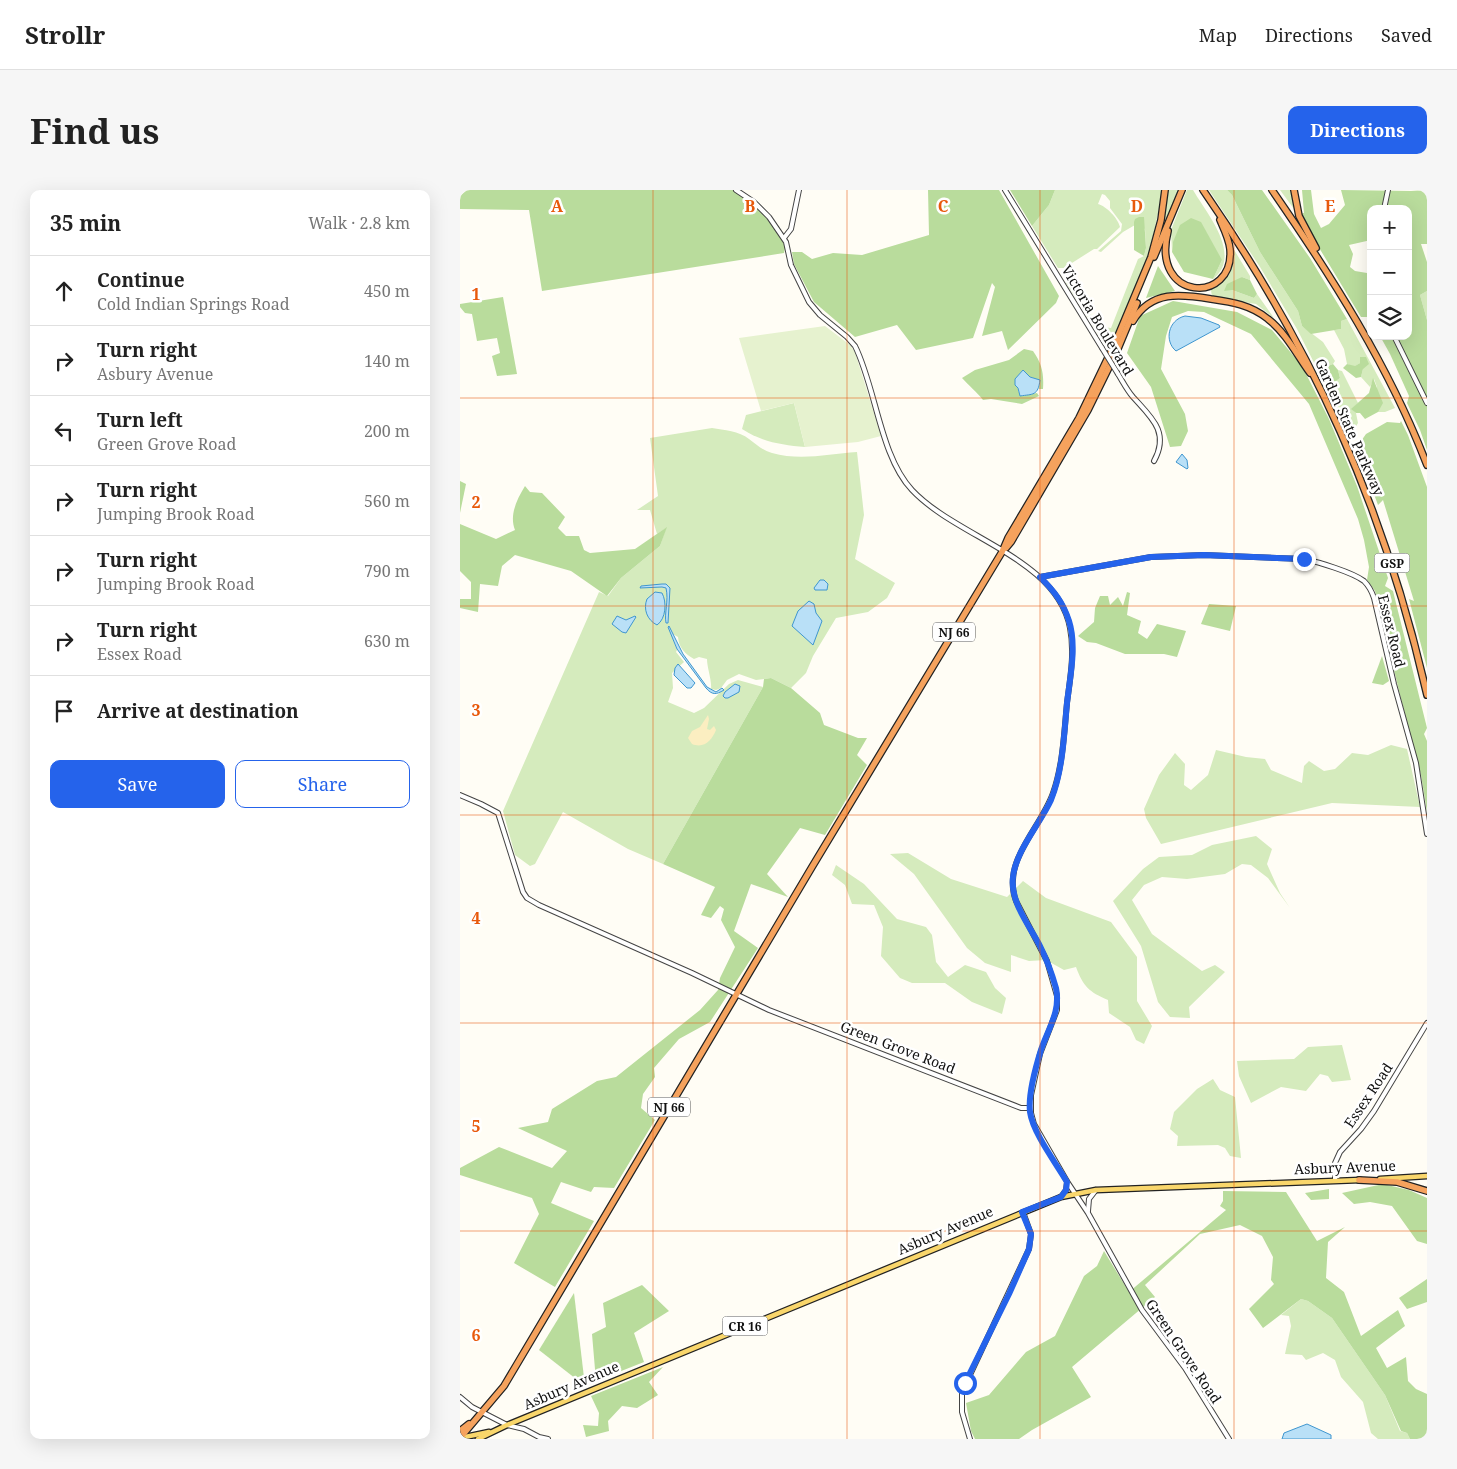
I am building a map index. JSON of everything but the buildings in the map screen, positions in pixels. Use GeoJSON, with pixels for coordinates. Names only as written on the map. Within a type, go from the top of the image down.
{"type":"FeatureCollection","features":[{"type":"Feature","properties":{"kind":"highway"},"geometry":{"type":"LineString","coordinates":[[1138,291],[1158,234],[1166,190]]}},
{"type":"Feature","properties":{"kind":"highway","name":"NJ 66"},"geometry":{"type":"LineString","coordinates":[[1002,552],[1011,542],[1071,442],[1106,374],[1125,332],[1182,190]]}},
{"type":"Feature","properties":{"kind":"highway","name":"Garden State Parkway"},"geometry":{"type":"LineString","coordinates":[[1203,190],[1276,304],[1322,389],[1354,459],[1385,542],[1409,618],[1427,695]]}},
{"type":"Feature","properties":{"kind":"highway"},"geometry":{"type":"LineString","coordinates":[[1272,190],[1321,262],[1356,319],[1386,373],[1411,424],[1427,465]]}},
{"type":"Feature","properties":{"kind":"highway"},"geometry":{"type":"LineString","coordinates":[[1294,190],[1299,216],[1316,247],[1321,262]]}},
{"type":"Feature","properties":{"kind":"highway"},"geometry":{"type":"LineString","coordinates":[[1171,217],[1166,248],[1166,258],[1170,270],[1177,280],[1186,286],[1196,289],[1204,288],[1219,280],[1226,270],[1229,259],[1228,240],[1215,208]]}},
{"type":"Feature","properties":{"kind":"highway","name":"NJ 66"},"geometry":{"type":"LineString","coordinates":[[481,1412],[504,1386],[1002,552],[1008,538],[1091,394],[1147,275]]}},
{"type":"Feature","properties":{"kind":"highway"},"geometry":{"type":"LineString","coordinates":[[1106,374],[1117,357],[1133,321],[1142,309],[1160,299],[1185,295],[1238,304],[1251,308],[1263,315],[1283,333],[1322,389]]}},
{"type":"Feature","properties":{"kind":"highway"},"geometry":{"type":"LineString","coordinates":[[1359,1180],[1397,1182],[1427,1191]]}},
{"type":"Feature","properties":{"kind":"highway","name":"Asbury Avenue"},"geometry":{"type":"LineString","coordinates":[[460,1436],[481,1412]]}},
{"type":"Feature","properties":{"kind":"main road","name":"Asbury Avenue"},"geometry":{"type":"LineString","coordinates":[[478,1439],[507,1425],[1061,1197],[1096,1190],[1427,1176]]}},
{"type":"Feature","properties":{"kind":"main road","name":"Asbury Avenue"},"geometry":{"type":"LineString","coordinates":[[460,1436],[500,1429]]}},
{"type":"Feature","properties":{"kind":"street"},"geometry":{"type":"LineString","coordinates":[[736,190],[760,206],[784,238],[790,265],[809,302],[827,322],[847,337],[857,351],[892,457],[907,484],[917,495],[943,516],[1028,567],[1040,577],[1056,593],[1071,630],[1072,662],[1064,738],[1055,788],[1050,802],[1019,857],[1012,878],[1013,894],[1047,961],[1057,996],[1056,1013],[1039,1059],[1030,1108]]}},
{"type":"Feature","properties":{"kind":"street"},"geometry":{"type":"LineString","coordinates":[[784,238],[791,229],[799,190]]}},
{"type":"Feature","properties":{"kind":"street","name":"Victoria Boulevard"},"geometry":{"type":"LineString","coordinates":[[1005,190],[1130,394],[1152,417],[1160,443],[1159,451],[1154,461]]}},
{"type":"Feature","properties":{"kind":"street"},"geometry":{"type":"LineString","coordinates":[[1385,205],[1388,190]]}},
{"type":"Feature","properties":{"kind":"street"},"geometry":{"type":"LineString","coordinates":[[1396,340],[1427,403]]}},
{"type":"Feature","properties":{"kind":"street","name":"Essex Road"},"geometry":{"type":"LineString","coordinates":[[1040,577],[1151,557],[1204,555],[1304,559],[1319,562],[1362,580],[1370,588],[1374,598],[1417,770],[1427,834]]}},
{"type":"Feature","properties":{"kind":"street","name":"Green Grove Road"},"geometry":{"type":"LineString","coordinates":[[460,795],[498,813],[520,886],[530,900],[798,1022],[1022,1108],[1030,1108],[1035,1128],[1088,1213],[1142,1310],[1185,1368],[1229,1439]]}},
{"type":"Feature","properties":{"kind":"street","name":"Essex Road"},"geometry":{"type":"LineString","coordinates":[[1335,1181],[1335,1163],[1340,1152],[1374,1111],[1427,1023]]}},
{"type":"Feature","properties":{"kind":"street"},"geometry":{"type":"LineString","coordinates":[[1061,1197],[1066,1190],[1067,1182]]}},
{"type":"Feature","properties":{"kind":"street"},"geometry":{"type":"LineString","coordinates":[[1088,1213],[1089,1199],[1096,1190]]}},
{"type":"Feature","properties":{"kind":"street"},"geometry":{"type":"LineString","coordinates":[[970,1439],[962,1412],[962,1392],[1029,1249],[1031,1234],[1022,1212]]}},
{"type":"Feature","properties":{"kind":"street"},"geometry":{"type":"LineString","coordinates":[[460,1397],[472,1408],[507,1425],[548,1439]]}},
{"type":"Feature","properties":{"kind":"green space"},"geometry":{"type":"Polygon","coordinates":[[[467,190],[736,190],[757,204],[786,244],[784,253],[542,291],[529,210],[460,209],[460,196],[467,190]]]}},
{"type":"Feature","properties":{"kind":"green space"},"geometry":{"type":"Polygon","coordinates":[[[928,190],[999,190],[1059,296],[1056,303],[1008,350],[1002,331],[982,336],[995,287],[992,283],[973,338],[916,350],[897,325],[855,337],[814,302],[794,264],[792,252],[802,252],[812,259],[833,253],[862,255],[929,235],[928,190]]]}},
{"type":"Feature","properties":{"kind":"green space"},"geometry":{"type":"Polygon","coordinates":[[[1010,190],[1055,190],[1049,205],[1032,226],[1010,190]]]}},
{"type":"Feature","properties":{"kind":"green space"},"geometry":{"type":"Polygon","coordinates":[[[1055,190],[1163,190],[1149,255],[1109,350],[1066,283],[1070,281],[1092,316],[1103,327],[1111,328],[1138,259],[1144,256],[1146,248],[1145,229],[1134,222],[1135,225],[1123,232],[1101,252],[1098,251],[1121,231],[1122,224],[1110,208],[1110,201],[1102,194],[1098,204],[1105,207],[1111,213],[1120,227],[1097,249],[1064,268],[1058,268],[1032,226],[1049,205],[1055,190]]]}},
{"type":"Feature","properties":{"kind":"green space"},"geometry":{"type":"Polygon","coordinates":[[[1168,190],[1178,190],[1163,228],[1168,192],[1168,190]]]}},
{"type":"Feature","properties":{"kind":"green space"},"geometry":{"type":"Polygon","coordinates":[[[1187,190],[1193,190],[1213,222],[1224,247],[1221,269],[1213,279],[1222,260],[1173,242],[1172,252],[1171,230],[1187,190]]]}},
{"type":"Feature","properties":{"kind":"green space"},"geometry":{"type":"Polygon","coordinates":[[[1209,190],[1227,190],[1232,195],[1260,252],[1298,311],[1302,326],[1323,342],[1335,361],[1328,366],[1333,382],[1340,378],[1338,370],[1342,371],[1358,403],[1352,409],[1356,413],[1358,423],[1355,428],[1348,430],[1297,329],[1260,267],[1209,190]]]}},
{"type":"Feature","properties":{"kind":"green space"},"geometry":{"type":"Polygon","coordinates":[[[1227,190],[1262,190],[1310,258],[1347,319],[1341,321],[1341,329],[1311,334],[1302,326],[1298,311],[1260,252],[1232,195],[1227,190]]]}},
{"type":"Feature","properties":{"kind":"green space"},"geometry":{"type":"Polygon","coordinates":[[[1280,190],[1291,190],[1294,209],[1280,190]]]}},
{"type":"Feature","properties":{"kind":"green space"},"geometry":{"type":"Polygon","coordinates":[[[1302,190],[1311,190],[1314,214],[1321,228],[1329,224],[1345,205],[1341,190],[1427,190],[1427,244],[1421,244],[1427,262],[1427,291],[1420,295],[1427,320],[1427,450],[1407,403],[1409,396],[1382,340],[1412,340],[1412,205],[1367,205],[1367,241],[1349,245],[1353,254],[1350,267],[1355,271],[1367,273],[1367,317],[1361,317],[1296,214],[1304,213],[1302,190]]]}},
{"type":"Feature","properties":{"kind":"green space"},"geometry":{"type":"Polygon","coordinates":[[[1139,217],[1144,217],[1146,248],[1144,256],[1134,250],[1134,222],[1139,217]]]}},
{"type":"Feature","properties":{"kind":"green space"},"geometry":{"type":"Polygon","coordinates":[[[1191,218],[1201,222],[1222,260],[1213,279],[1184,272],[1172,252],[1173,242],[1180,225],[1191,218]]]}},
{"type":"Feature","properties":{"kind":"green space"},"geometry":{"type":"Polygon","coordinates":[[[1233,248],[1250,276],[1250,280],[1242,277],[1232,290],[1254,298],[1257,294],[1274,318],[1256,304],[1212,297],[1211,290],[1229,275],[1233,248]]]}},
{"type":"Feature","properties":{"kind":"green space"},"geometry":{"type":"Polygon","coordinates":[[[1158,266],[1175,291],[1146,298],[1158,266]]]}},
{"type":"Feature","properties":{"kind":"green space"},"geometry":{"type":"Polygon","coordinates":[[[1242,277],[1250,280],[1257,294],[1254,298],[1232,290],[1224,291],[1227,284],[1242,277]]]}},
{"type":"Feature","properties":{"kind":"green space"},"geometry":{"type":"Polygon","coordinates":[[[1427,291],[1427,320],[1420,295],[1427,291]]]}},
{"type":"Feature","properties":{"kind":"green space"},"geometry":{"type":"Polygon","coordinates":[[[503,297],[517,374],[497,376],[492,356],[500,353],[497,338],[477,341],[472,314],[465,313],[460,304],[503,297]]]}},
{"type":"Feature","properties":{"kind":"green space"},"geometry":{"type":"Polygon","coordinates":[[[1173,301],[1237,312],[1272,330],[1302,366],[1329,419],[1357,486],[1388,578],[1385,586],[1393,591],[1427,728],[1424,734],[1427,741],[1427,812],[1421,775],[1375,591],[1367,580],[1369,567],[1358,519],[1309,404],[1251,334],[1204,312],[1188,311],[1172,317],[1166,336],[1161,369],[1185,414],[1188,431],[1181,446],[1170,447],[1151,387],[1127,353],[1140,316],[1173,301]]]}},
{"type":"Feature","properties":{"kind":"green space"},"geometry":{"type":"Polygon","coordinates":[[[1347,319],[1395,408],[1385,412],[1377,412],[1377,387],[1374,379],[1370,387],[1361,377],[1363,369],[1360,363],[1354,367],[1347,364],[1344,349],[1334,330],[1341,329],[1341,321],[1347,319]]]}},
{"type":"Feature","properties":{"kind":"green space"},"geometry":{"type":"Polygon","coordinates":[[[825,326],[850,345],[855,352],[881,436],[858,442],[805,447],[794,403],[761,411],[739,338],[825,326]]]}},
{"type":"Feature","properties":{"kind":"green space"},"geometry":{"type":"Polygon","coordinates":[[[1024,349],[1033,351],[1036,356],[1043,373],[1043,389],[1039,389],[1040,380],[1030,377],[1023,370],[1015,379],[1020,396],[1037,393],[1039,396],[1022,404],[991,399],[983,400],[962,378],[975,370],[1009,360],[1024,349]]]}},
{"type":"Feature","properties":{"kind":"green space"},"geometry":{"type":"Polygon","coordinates":[[[1360,357],[1366,357],[1369,364],[1363,369],[1361,377],[1356,378],[1343,368],[1347,364],[1355,366],[1360,363],[1360,357]]]}},
{"type":"Feature","properties":{"kind":"green space"},"geometry":{"type":"Polygon","coordinates":[[[1333,364],[1338,370],[1340,378],[1333,383],[1328,373],[1328,366],[1333,364]]]}},
{"type":"Feature","properties":{"kind":"green space"},"geometry":{"type":"Polygon","coordinates":[[[1373,378],[1383,403],[1378,412],[1365,419],[1360,413],[1356,413],[1351,409],[1369,393],[1373,378]]]}},
{"type":"Feature","properties":{"kind":"green space"},"geometry":{"type":"Polygon","coordinates":[[[794,403],[805,447],[772,442],[742,429],[746,415],[794,403]]]}},
{"type":"Feature","properties":{"kind":"green space"},"geometry":{"type":"Polygon","coordinates":[[[1401,421],[1427,487],[1427,668],[1409,599],[1414,601],[1383,500],[1378,505],[1353,444],[1359,444],[1366,434],[1387,422],[1400,423],[1401,421]]]}},
{"type":"Feature","properties":{"kind":"green space"},"geometry":{"type":"Polygon","coordinates":[[[712,428],[741,434],[765,450],[783,455],[814,456],[857,452],[864,515],[855,559],[895,583],[887,598],[868,612],[836,618],[813,656],[806,673],[791,688],[771,678],[756,680],[739,674],[727,680],[721,688],[711,689],[707,659],[699,657],[694,659],[688,655],[681,647],[678,637],[671,633],[676,652],[684,662],[672,673],[673,688],[668,702],[694,713],[704,708],[729,684],[738,680],[763,687],[663,864],[628,849],[563,812],[535,864],[530,866],[515,855],[503,811],[599,592],[608,596],[621,578],[660,546],[666,528],[657,534],[650,510],[637,510],[658,496],[650,438],[712,428]]]}},
{"type":"Feature","properties":{"kind":"green space"},"geometry":{"type":"Polygon","coordinates":[[[460,481],[466,484],[460,513],[460,481]]]}},
{"type":"Feature","properties":{"kind":"green space"},"geometry":{"type":"Polygon","coordinates":[[[525,486],[530,492],[542,493],[565,517],[558,528],[566,536],[579,536],[584,550],[590,553],[635,549],[667,527],[660,546],[621,578],[607,596],[571,571],[515,555],[502,566],[498,586],[480,584],[478,612],[460,608],[460,599],[471,599],[471,582],[460,571],[460,524],[496,539],[515,530],[513,513],[525,486]]]}},
{"type":"Feature","properties":{"kind":"green space"},"geometry":{"type":"Polygon","coordinates":[[[1127,592],[1130,593],[1127,615],[1141,621],[1138,633],[1147,639],[1157,624],[1186,631],[1177,657],[1164,654],[1125,654],[1096,643],[1087,642],[1078,636],[1094,622],[1095,608],[1100,596],[1108,596],[1110,605],[1118,597],[1123,606],[1127,592]]]}},
{"type":"Feature","properties":{"kind":"green space"},"geometry":{"type":"Polygon","coordinates":[[[1209,604],[1236,606],[1230,631],[1201,624],[1209,604]]]}},
{"type":"Feature","properties":{"kind":"green space"},"geometry":{"type":"Polygon","coordinates":[[[1382,656],[1389,681],[1383,685],[1372,683],[1382,656]]]}},
{"type":"Feature","properties":{"kind":"green space"},"geometry":{"type":"Polygon","coordinates":[[[771,678],[791,688],[820,713],[824,725],[858,738],[867,738],[857,755],[867,765],[825,835],[800,828],[767,874],[788,897],[751,884],[734,931],[758,948],[710,1022],[679,1039],[654,1068],[655,1077],[643,1094],[641,1108],[655,1120],[614,1188],[594,1187],[591,1192],[561,1182],[551,1203],[594,1221],[555,1287],[514,1263],[539,1214],[532,1198],[460,1175],[460,1168],[499,1147],[552,1168],[567,1151],[518,1128],[548,1122],[552,1109],[597,1081],[616,1077],[700,1010],[718,990],[720,978],[735,947],[721,920],[724,909],[720,906],[711,918],[701,915],[715,887],[663,864],[763,687],[764,679],[771,678]]]}},
{"type":"Feature","properties":{"kind":"green space"},"geometry":{"type":"Polygon","coordinates":[[[1391,745],[1407,749],[1420,807],[1332,803],[1161,844],[1146,818],[1144,809],[1159,775],[1175,753],[1185,764],[1184,785],[1191,790],[1208,775],[1216,750],[1265,759],[1271,770],[1302,783],[1304,766],[1309,761],[1324,771],[1335,769],[1352,753],[1368,755],[1391,745]]]}},
{"type":"Feature","properties":{"kind":"green space"},"geometry":{"type":"Polygon","coordinates":[[[1256,836],[1272,849],[1267,864],[1280,893],[1290,908],[1268,878],[1251,865],[1242,864],[1225,874],[1187,879],[1162,877],[1144,885],[1132,900],[1152,934],[1202,971],[1215,965],[1225,972],[1189,1007],[1190,1018],[1170,1017],[1158,1002],[1141,946],[1113,901],[1143,869],[1159,857],[1192,855],[1212,845],[1256,836]]]}},
{"type":"Feature","properties":{"kind":"green space"},"geometry":{"type":"Polygon","coordinates":[[[908,853],[951,879],[1007,897],[1023,881],[1046,898],[1111,922],[1137,957],[1137,1001],[1152,1026],[1144,1044],[1136,1040],[1130,1027],[1109,1013],[1108,1000],[1088,988],[1081,979],[1076,967],[1064,970],[1046,960],[1029,961],[1011,955],[1011,972],[985,963],[967,948],[914,874],[890,854],[908,853]]]}},
{"type":"Feature","properties":{"kind":"green space"},"geometry":{"type":"Polygon","coordinates":[[[836,865],[864,884],[897,919],[926,927],[932,935],[936,962],[948,977],[965,965],[986,972],[995,988],[1006,998],[1002,1014],[972,1002],[945,983],[912,983],[900,978],[881,956],[883,927],[874,905],[852,904],[845,885],[832,875],[836,865]]]}},
{"type":"Feature","properties":{"kind":"green space"},"geometry":{"type":"Polygon","coordinates":[[[1342,1045],[1351,1080],[1332,1082],[1328,1076],[1320,1074],[1306,1091],[1281,1087],[1251,1103],[1239,1076],[1237,1061],[1294,1059],[1308,1047],[1342,1045]]]}},
{"type":"Feature","properties":{"kind":"green space"},"geometry":{"type":"Polygon","coordinates":[[[1213,1079],[1220,1090],[1235,1097],[1241,1158],[1230,1156],[1225,1148],[1218,1145],[1177,1146],[1178,1136],[1170,1129],[1174,1112],[1197,1089],[1213,1079]]]}},
{"type":"Feature","properties":{"kind":"green space"},"geometry":{"type":"Polygon","coordinates":[[[1383,1184],[1409,1190],[1427,1198],[1427,1244],[1417,1241],[1392,1206],[1370,1202],[1354,1204],[1342,1193],[1383,1184]]]}},
{"type":"Feature","properties":{"kind":"green space"},"geometry":{"type":"Polygon","coordinates":[[[1329,1189],[1329,1199],[1311,1200],[1305,1193],[1329,1189]]]}},
{"type":"Feature","properties":{"kind":"green space"},"geometry":{"type":"Polygon","coordinates":[[[1223,1191],[1286,1192],[1317,1241],[1345,1227],[1328,1242],[1326,1278],[1344,1292],[1361,1336],[1398,1310],[1405,1326],[1376,1348],[1387,1368],[1406,1357],[1408,1381],[1416,1389],[1427,1394],[1427,1439],[1410,1439],[1407,1433],[1401,1431],[1385,1395],[1332,1318],[1308,1301],[1301,1299],[1263,1328],[1249,1309],[1274,1284],[1271,1280],[1273,1257],[1262,1236],[1240,1225],[1200,1234],[1145,1285],[1155,1297],[1072,1367],[1091,1397],[1019,1439],[975,1439],[971,1431],[966,1403],[989,1395],[1026,1352],[1055,1336],[1084,1276],[1097,1266],[1104,1251],[1129,1292],[1226,1210],[1220,1206],[1223,1201],[1223,1191]]]}},
{"type":"Feature","properties":{"kind":"green space"},"geometry":{"type":"Polygon","coordinates":[[[1427,1279],[1427,1302],[1407,1309],[1399,1298],[1427,1279]]]}},
{"type":"Feature","properties":{"kind":"green space"},"geometry":{"type":"Polygon","coordinates":[[[642,1285],[669,1311],[634,1333],[644,1362],[596,1381],[592,1334],[606,1327],[603,1303],[642,1285]]]}},
{"type":"Feature","properties":{"kind":"green space"},"geometry":{"type":"Polygon","coordinates":[[[574,1293],[585,1386],[539,1350],[574,1293]]]}},
{"type":"Feature","properties":{"kind":"green space"},"geometry":{"type":"Polygon","coordinates":[[[1301,1299],[1308,1301],[1332,1318],[1385,1395],[1400,1431],[1407,1433],[1410,1439],[1378,1439],[1371,1433],[1363,1402],[1341,1377],[1335,1360],[1323,1353],[1306,1360],[1302,1355],[1285,1354],[1291,1326],[1289,1316],[1281,1315],[1301,1299]]]}},
{"type":"Feature","properties":{"kind":"green space"},"geometry":{"type":"Polygon","coordinates":[[[663,1367],[649,1382],[658,1395],[637,1408],[622,1406],[608,1421],[609,1431],[586,1437],[583,1425],[598,1426],[599,1413],[591,1396],[663,1367]]]}},
{"type":"Feature","properties":{"kind":"sand"},"geometry":{"type":"Polygon","coordinates":[[[708,715],[707,729],[710,730],[714,726],[716,730],[714,734],[707,743],[700,745],[692,744],[688,738],[692,731],[700,727],[708,715]]]}},
{"type":"Feature","properties":{"kind":"water"},"geometry":{"type":"Polygon","coordinates":[[[1185,316],[1201,318],[1220,327],[1176,351],[1170,342],[1170,331],[1179,318],[1185,316]]]}},
{"type":"Feature","properties":{"kind":"water"},"geometry":{"type":"Polygon","coordinates":[[[1023,370],[1030,377],[1040,380],[1036,392],[1020,396],[1015,385],[1015,379],[1023,370]]]}},
{"type":"Feature","properties":{"kind":"water"},"geometry":{"type":"Polygon","coordinates":[[[1182,454],[1187,460],[1187,469],[1176,462],[1182,454]]]}},
{"type":"Feature","properties":{"kind":"water"},"geometry":{"type":"Polygon","coordinates":[[[820,580],[824,580],[828,584],[827,590],[815,590],[814,588],[820,580]]]}},
{"type":"Feature","properties":{"kind":"water"},"geometry":{"type":"Polygon","coordinates":[[[666,584],[670,588],[668,623],[666,623],[666,588],[640,588],[641,586],[666,584]]]}},
{"type":"Feature","properties":{"kind":"water"},"geometry":{"type":"Polygon","coordinates":[[[655,592],[662,593],[665,605],[664,615],[657,625],[648,617],[645,607],[647,599],[655,592]]]}},
{"type":"Feature","properties":{"kind":"water"},"geometry":{"type":"Polygon","coordinates":[[[809,601],[814,604],[816,613],[822,621],[813,645],[792,626],[798,611],[809,601]]]}},
{"type":"Feature","properties":{"kind":"water"},"geometry":{"type":"Polygon","coordinates":[[[617,616],[626,620],[636,617],[626,633],[612,624],[617,616]]]}},
{"type":"Feature","properties":{"kind":"water"},"geometry":{"type":"Polygon","coordinates":[[[669,626],[683,654],[707,687],[716,692],[722,688],[724,690],[714,694],[706,688],[677,649],[669,626]]]}},
{"type":"Feature","properties":{"kind":"water"},"geometry":{"type":"Polygon","coordinates":[[[678,664],[695,683],[691,688],[687,688],[674,675],[678,664]]]}},
{"type":"Feature","properties":{"kind":"water"},"geometry":{"type":"Polygon","coordinates":[[[735,684],[740,686],[739,692],[725,698],[723,696],[725,692],[735,684]]]}},
{"type":"Feature","properties":{"kind":"water"},"geometry":{"type":"Polygon","coordinates":[[[1307,1424],[1331,1435],[1331,1439],[1282,1439],[1284,1433],[1307,1424]]]}},
{"type":"Feature","properties":{"kind":"route"},"geometry":{"type":"LineString","coordinates":[[965,1383],[994,1326],[1029,1249],[1031,1234],[1022,1212],[1061,1197],[1066,1190],[1067,1182],[1035,1128],[1030,1108],[1039,1059],[1056,1013],[1058,1003],[1056,987],[1047,961],[1018,907],[1012,886],[1016,864],[1050,802],[1056,783],[1064,738],[1072,662],[1071,630],[1061,601],[1052,588],[1040,577],[1151,557],[1204,555],[1304,559]]}}]}
